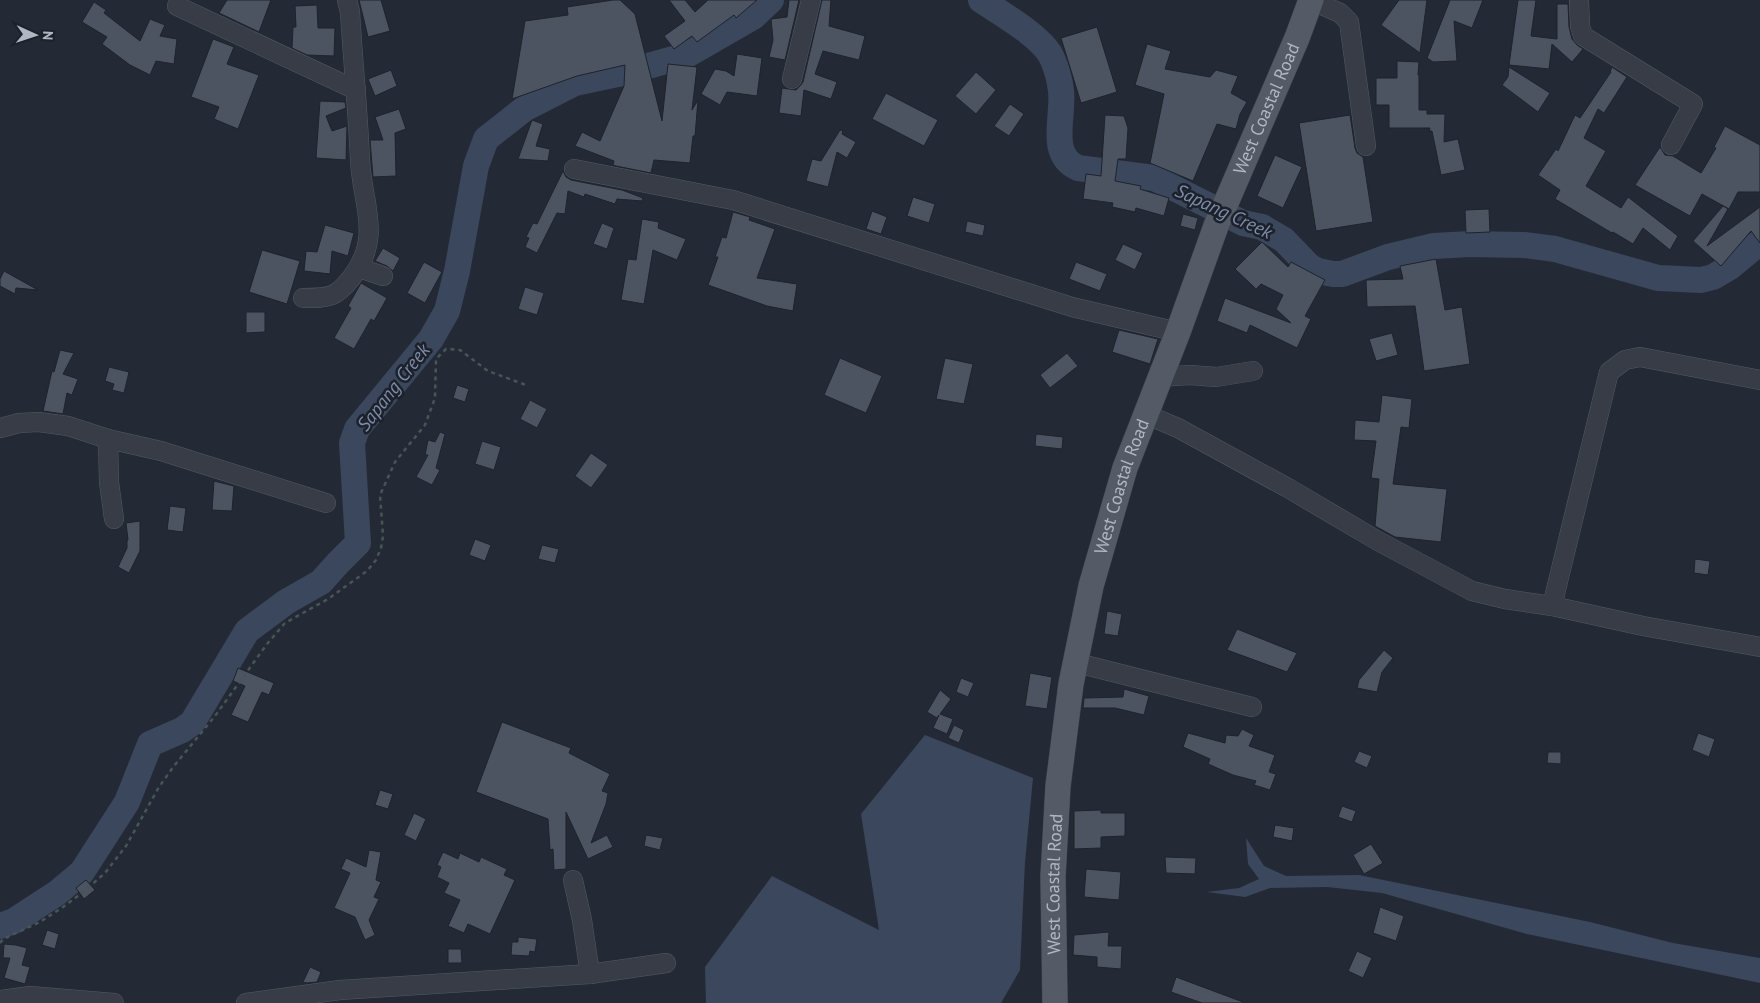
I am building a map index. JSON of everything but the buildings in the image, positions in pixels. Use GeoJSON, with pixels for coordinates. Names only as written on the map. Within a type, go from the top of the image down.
{"type":"FeatureCollection","features":[{"type":"Feature","properties":{"kind":"main road","name":"West Coastal Road"},"geometry":{"type":"LineString","coordinates":[[1055,1003],[1053,876],[1058,786],[1071,684],[1077,663],[1091,586],[1125,468],[1145,414],[1178,332],[1216,226],[1311,0]]}},
{"type":"Feature","properties":{"kind":"street"},"geometry":{"type":"LineString","coordinates":[[304,298],[328,298],[339,293],[359,268],[367,249],[369,226],[360,163],[350,12],[347,0]]}},
{"type":"Feature","properties":{"kind":"street"},"geometry":{"type":"LineString","coordinates":[[792,80],[812,0]]}},
{"type":"Feature","properties":{"kind":"street"},"geometry":{"type":"LineString","coordinates":[[1311,0],[1340,13],[1349,22],[1366,146]]}},
{"type":"Feature","properties":{"kind":"street"},"geometry":{"type":"LineString","coordinates":[[1579,0],[1580,26],[1583,36],[1693,104],[1671,145]]}},
{"type":"Feature","properties":{"kind":"street"},"geometry":{"type":"LineString","coordinates":[[177,6],[356,90]]}},
{"type":"Feature","properties":{"kind":"street"},"geometry":{"type":"LineString","coordinates":[[574,169],[733,200],[1072,307],[1178,332]]}},
{"type":"Feature","properties":{"kind":"street"},"geometry":{"type":"LineString","coordinates":[[359,268],[383,276]]}},
{"type":"Feature","properties":{"kind":"street"},"geometry":{"type":"LineString","coordinates":[[1552,606],[1609,372],[1624,360],[1640,357],[1760,380]]}},
{"type":"Feature","properties":{"kind":"street"},"geometry":{"type":"LineString","coordinates":[[1159,377],[1190,375],[1216,377],[1253,371]]}},
{"type":"Feature","properties":{"kind":"street"},"geometry":{"type":"LineString","coordinates":[[1145,414],[1178,428],[1472,591],[1505,600],[1552,606],[1643,626],[1760,647]]}},
{"type":"Feature","properties":{"kind":"street"},"geometry":{"type":"LineString","coordinates":[[0,428],[19,423],[38,422],[68,426],[108,439],[161,451],[326,503]]}},
{"type":"Feature","properties":{"kind":"street"},"geometry":{"type":"LineString","coordinates":[[108,439],[108,482],[114,519]]}},
{"type":"Feature","properties":{"kind":"street"},"geometry":{"type":"LineString","coordinates":[[1077,663],[1252,707]]}},
{"type":"Feature","properties":{"kind":"street"},"geometry":{"type":"LineString","coordinates":[[573,880],[582,920],[590,974]]}},
{"type":"Feature","properties":{"kind":"street"},"geometry":{"type":"LineString","coordinates":[[246,1003],[340,990],[590,974],[666,963]]}},
{"type":"Feature","properties":{"kind":"street"},"geometry":{"type":"LineString","coordinates":[[0,1000],[30,996],[114,1003]]}},
{"type":"Feature","properties":{"kind":"path"},"geometry":{"type":"LineString","coordinates":[[0,943],[3,939],[40,922],[63,907],[106,873],[126,846],[159,788],[174,766],[215,716],[267,644],[286,623],[328,599],[367,570],[376,560],[383,536],[380,495],[395,462],[425,425],[434,398],[436,359],[446,349],[460,350],[488,371],[526,384]]}},
{"type":"Feature","properties":{"kind":"water"},"geometry":{"type":"Polygon","coordinates":[[[925,735],[1033,778],[1025,862],[1020,970],[1001,1003],[706,1003],[705,967],[772,876],[879,930],[861,814],[925,735]]]}},
{"type":"Feature","properties":{"kind":"water"},"geometry":{"type":"Polygon","coordinates":[[[1246,838],[1264,866],[1286,876],[1359,875],[1590,922],[1673,943],[1760,958],[1760,983],[1527,934],[1382,893],[1327,887],[1270,888],[1245,897],[1207,892],[1239,888],[1259,879],[1248,864],[1246,838]]]}},
{"type":"Feature","properties":{"kind":"waterway","name":"Sapang Creek"},"geometry":{"type":"LineString","coordinates":[[0,926],[14,921],[57,893],[82,872],[127,802],[150,744],[182,730],[192,723],[247,631],[286,602],[321,582],[358,543],[352,443],[357,429],[431,339],[447,311],[457,271],[476,166],[486,139],[524,109],[575,83],[627,72],[687,55],[753,17],[771,0]]}},
{"type":"Feature","properties":{"kind":"waterway","name":"Sapang Creek"},"geometry":{"type":"LineString","coordinates":[[981,0],[1031,34],[1040,42],[1052,58],[1058,74],[1061,91],[1060,145],[1063,154],[1069,162],[1078,168],[1154,178],[1243,223],[1262,227],[1284,240],[1309,266],[1318,271],[1342,274],[1388,257],[1434,246],[1470,244],[1524,245],[1555,249],[1658,278],[1701,280],[1713,277],[1730,267],[1760,242]]}}]}
